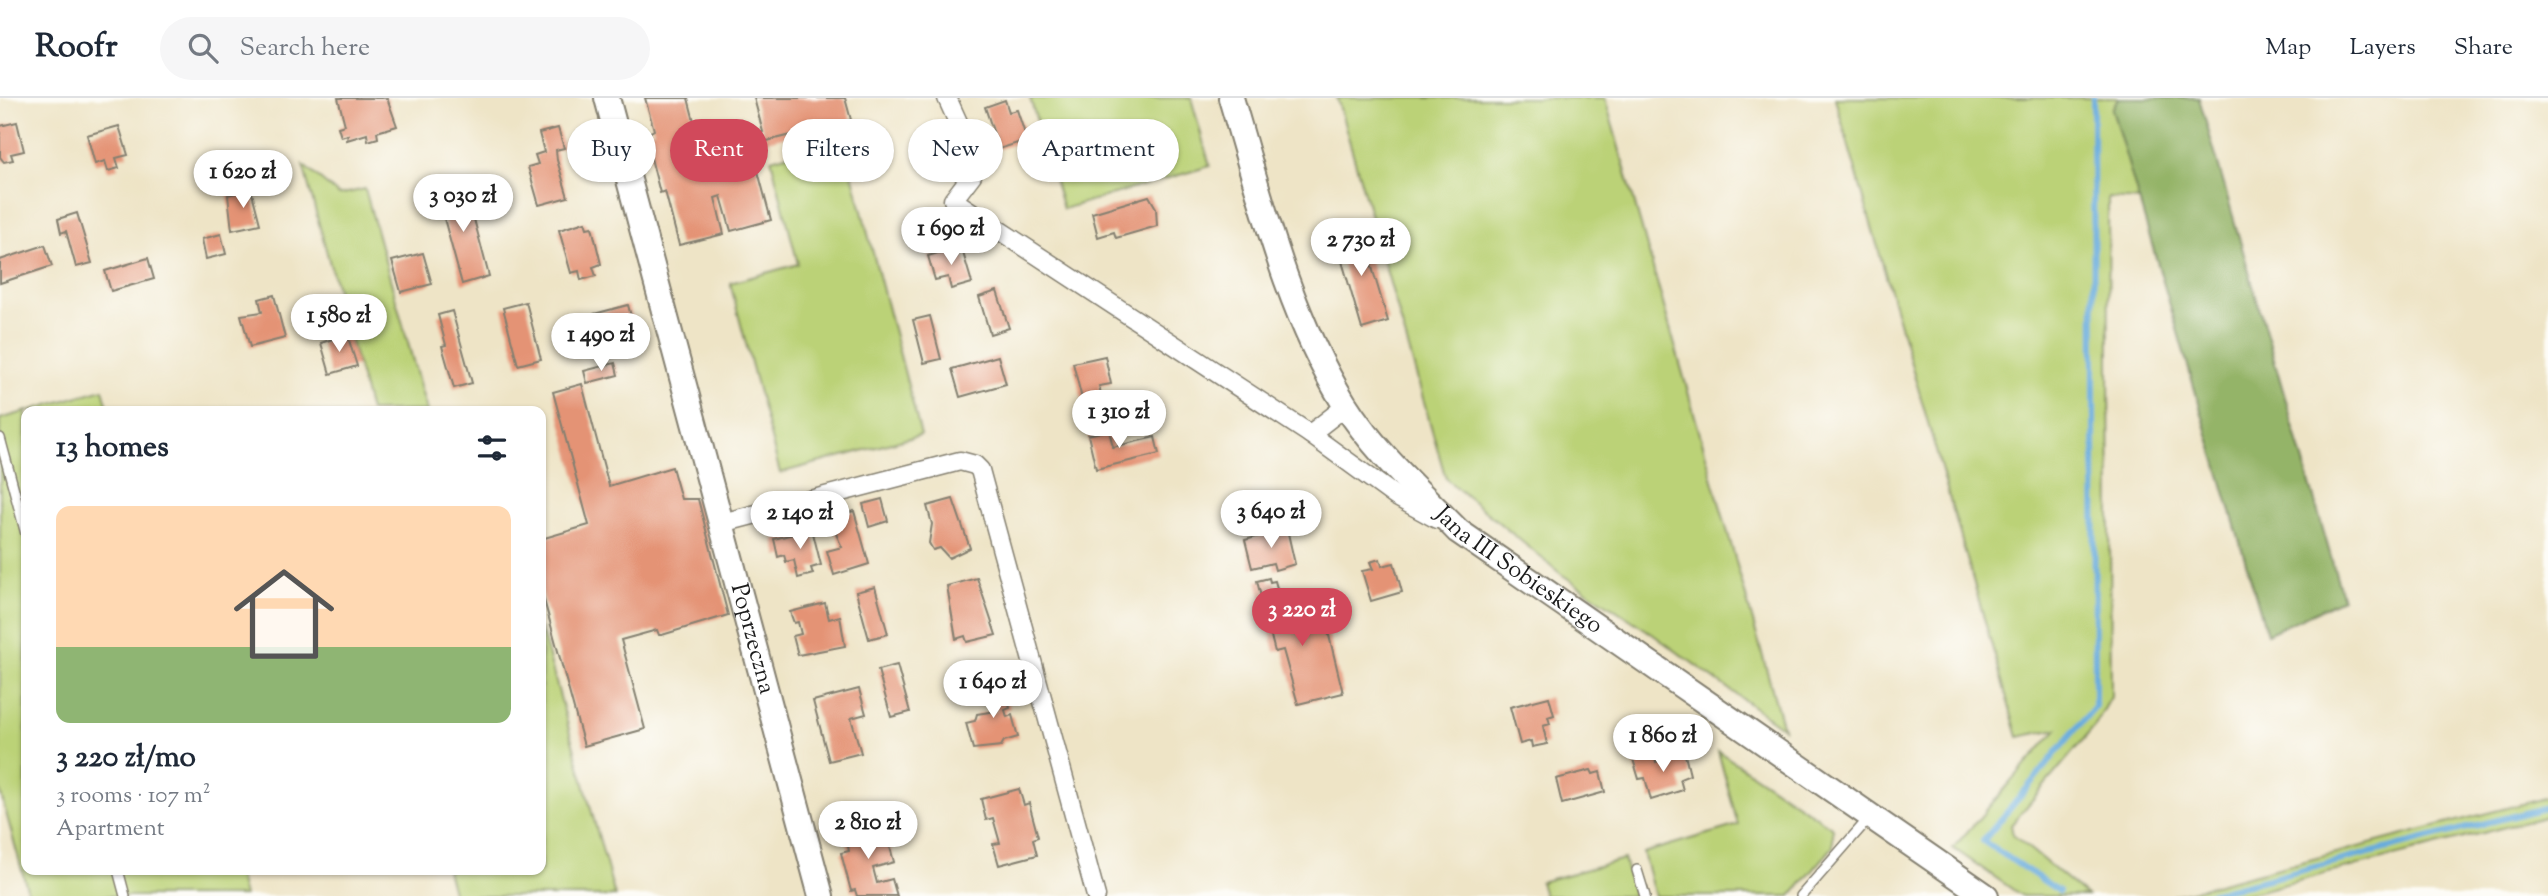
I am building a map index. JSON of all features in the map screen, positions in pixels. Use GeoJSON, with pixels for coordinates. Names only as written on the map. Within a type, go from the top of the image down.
{"type":"FeatureCollection","features":[{"type":"Feature","properties":{"kind":"main road","name":"Poprzeczna"},"geometry":{"type":"LineString","coordinates":[[607,98],[821,896]]}},
{"type":"Feature","properties":{"kind":"main road","name":"Jana III Sobieskiego"},"geometry":{"type":"LineString","coordinates":[[1231,98],[1290,292],[1315,352],[1346,406],[1391,463],[1458,531],[1871,816],[1973,890]]}},
{"type":"Feature","properties":{"kind":"street"},"geometry":{"type":"LineString","coordinates":[[947,98],[976,162],[972,175],[953,200],[1310,434],[1395,496],[1458,531]]}},
{"type":"Feature","properties":{"kind":"street"},"geometry":{"type":"LineString","coordinates":[[1310,434],[1346,406]]}},
{"type":"Feature","properties":{"kind":"street"},"geometry":{"type":"LineString","coordinates":[[722,523],[960,461],[975,465],[980,470],[1096,896]]}},
{"type":"Feature","properties":{"kind":"lane"},"geometry":{"type":"LineString","coordinates":[[0,438],[21,516]]}},
{"type":"Feature","properties":{"kind":"lane"},"geometry":{"type":"LineString","coordinates":[[1801,896],[1871,816]]}},
{"type":"Feature","properties":{"kind":"lane"},"geometry":{"type":"LineString","coordinates":[[1637,870],[1645,896]]}},
{"type":"Feature","properties":{"kind":"lane"},"geometry":{"type":"LineString","coordinates":[[119,875],[125,896]]}},
{"type":"Feature","properties":{"kind":"green space"},"geometry":{"type":"Polygon","coordinates":[[[1030,98],[1191,98],[1210,166],[1179,175],[1179,119],[1036,119],[1030,98]]]}},
{"type":"Feature","properties":{"kind":"green space"},"geometry":{"type":"Polygon","coordinates":[[[1337,98],[1605,98],[1783,728],[1648,631],[1561,574],[1446,479],[1337,98]]]}},
{"type":"Feature","properties":{"kind":"green space"},"geometry":{"type":"Polygon","coordinates":[[[1835,98],[2118,98],[2112,109],[2140,200],[2108,198],[2111,697],[2094,727],[2011,825],[2013,835],[2087,896],[2022,896],[1953,848],[2057,729],[2018,737],[1835,98]]]}},
{"type":"Feature","properties":{"kind":"green space"},"geometry":{"type":"Polygon","coordinates":[[[2118,98],[2199,98],[2343,599],[2267,634],[2112,109],[2118,98]]]}},
{"type":"Feature","properties":{"kind":"green space"},"geometry":{"type":"Polygon","coordinates":[[[782,156],[782,182],[854,182],[921,435],[780,473],[730,283],[798,264],[771,159],[782,156]]]}},
{"type":"Feature","properties":{"kind":"green space"},"geometry":{"type":"Polygon","coordinates":[[[303,165],[339,195],[365,189],[426,406],[369,406],[303,165]]]}},
{"type":"Feature","properties":{"kind":"green space"},"geometry":{"type":"Polygon","coordinates":[[[1055,182],[1155,182],[1063,209],[1055,182]]]}},
{"type":"Feature","properties":{"kind":"green space"},"geometry":{"type":"Polygon","coordinates":[[[103,389],[108,406],[44,406],[103,389]]]}},
{"type":"Feature","properties":{"kind":"green space"},"geometry":{"type":"Polygon","coordinates":[[[21,413],[21,867],[0,791],[0,419],[21,413]]]}},
{"type":"Feature","properties":{"kind":"green space"},"geometry":{"type":"Polygon","coordinates":[[[546,646],[615,896],[454,896],[448,875],[546,875],[546,646]]]}},
{"type":"Feature","properties":{"kind":"green space"},"geometry":{"type":"Polygon","coordinates":[[[1718,751],[1833,828],[1833,847],[1791,896],[1655,896],[1643,853],[1738,825],[1718,751]]]}},
{"type":"Feature","properties":{"kind":"green space"},"geometry":{"type":"Polygon","coordinates":[[[2548,797],[2548,816],[2240,896],[2172,896],[2548,797]]]}},
{"type":"Feature","properties":{"kind":"green space"},"geometry":{"type":"Polygon","coordinates":[[[1624,859],[1634,896],[1544,896],[1540,882],[1624,859]]]}},
{"type":"Feature","properties":{"kind":"green space"},"geometry":{"type":"Polygon","coordinates":[[[23,875],[238,875],[244,896],[29,896],[23,875]]]}},
{"type":"Feature","properties":{"kind":"building"},"geometry":{"type":"Polygon","coordinates":[[[338,98],[387,98],[397,126],[377,132],[378,138],[368,141],[367,134],[347,140],[348,135],[341,137],[338,127],[345,125],[338,98]]]}},
{"type":"Feature","properties":{"kind":"building"},"geometry":{"type":"Polygon","coordinates":[[[645,98],[688,98],[693,119],[670,119],[670,182],[761,182],[771,220],[731,231],[721,196],[715,198],[724,234],[679,245],[665,191],[660,193],[656,178],[656,119],[651,119],[645,98]]]}},
{"type":"Feature","properties":{"kind":"building"},"geometry":{"type":"Polygon","coordinates":[[[754,98],[845,98],[851,119],[782,119],[782,137],[768,141],[768,119],[760,119],[754,98]]]}},
{"type":"Feature","properties":{"kind":"building"},"geometry":{"type":"Polygon","coordinates":[[[1005,100],[1009,112],[1017,110],[1020,119],[1017,119],[1017,143],[1003,148],[1003,119],[989,119],[985,107],[1005,100]]]}},
{"type":"Feature","properties":{"kind":"building"},"geometry":{"type":"Polygon","coordinates":[[[17,122],[24,151],[11,154],[13,160],[4,162],[0,157],[0,126],[17,122]]]}},
{"type":"Feature","properties":{"kind":"building"},"geometry":{"type":"Polygon","coordinates":[[[119,126],[128,155],[116,158],[119,168],[108,171],[105,161],[95,164],[87,135],[119,126]]]}},
{"type":"Feature","properties":{"kind":"building"},"geometry":{"type":"Polygon","coordinates":[[[558,128],[564,148],[556,150],[557,160],[568,197],[539,205],[528,167],[538,164],[535,155],[544,152],[539,133],[558,128]]]}},
{"type":"Feature","properties":{"kind":"building"},"geometry":{"type":"Polygon","coordinates":[[[465,185],[489,276],[462,284],[437,193],[465,185]]]}},
{"type":"Feature","properties":{"kind":"building"},"geometry":{"type":"Polygon","coordinates":[[[251,189],[260,224],[232,230],[228,195],[251,189]]]}},
{"type":"Feature","properties":{"kind":"building"},"geometry":{"type":"Polygon","coordinates":[[[1149,196],[1156,208],[1157,226],[1116,238],[1114,232],[1098,237],[1092,213],[1149,196]]]}},
{"type":"Feature","properties":{"kind":"building"},"geometry":{"type":"Polygon","coordinates":[[[77,213],[92,263],[76,267],[66,231],[61,233],[58,219],[77,213]]]}},
{"type":"Feature","properties":{"kind":"building"},"geometry":{"type":"Polygon","coordinates":[[[585,222],[587,228],[592,227],[601,264],[593,267],[596,276],[581,280],[579,271],[571,273],[559,230],[585,222]]]}},
{"type":"Feature","properties":{"kind":"building"},"geometry":{"type":"Polygon","coordinates":[[[1360,227],[1388,321],[1362,329],[1334,234],[1360,227]]]}},
{"type":"Feature","properties":{"kind":"building"},"geometry":{"type":"Polygon","coordinates":[[[221,234],[226,254],[206,259],[202,239],[221,234]]]}},
{"type":"Feature","properties":{"kind":"building"},"geometry":{"type":"Polygon","coordinates":[[[45,245],[52,266],[0,283],[0,260],[45,245]]]}},
{"type":"Feature","properties":{"kind":"building"},"geometry":{"type":"Polygon","coordinates":[[[961,246],[972,283],[951,289],[948,277],[935,280],[928,256],[961,246]]]}},
{"type":"Feature","properties":{"kind":"building"},"geometry":{"type":"Polygon","coordinates":[[[423,253],[432,284],[401,292],[392,261],[423,253]]]}},
{"type":"Feature","properties":{"kind":"building"},"geometry":{"type":"Polygon","coordinates":[[[148,258],[154,279],[111,291],[105,271],[148,258]]]}},
{"type":"Feature","properties":{"kind":"building"},"geometry":{"type":"Polygon","coordinates":[[[997,291],[1009,328],[990,334],[979,297],[997,291]]]}},
{"type":"Feature","properties":{"kind":"building"},"geometry":{"type":"Polygon","coordinates":[[[274,295],[285,338],[250,347],[241,315],[262,312],[259,299],[274,295]]]}},
{"type":"Feature","properties":{"kind":"building"},"geometry":{"type":"Polygon","coordinates":[[[526,302],[541,359],[518,365],[503,308],[526,302]]]}},
{"type":"Feature","properties":{"kind":"building"},"geometry":{"type":"Polygon","coordinates":[[[628,305],[637,338],[604,347],[594,314],[628,305]]]}},
{"type":"Feature","properties":{"kind":"building"},"geometry":{"type":"Polygon","coordinates":[[[452,311],[472,383],[454,388],[442,346],[446,345],[438,315],[452,311]]]}},
{"type":"Feature","properties":{"kind":"building"},"geometry":{"type":"Polygon","coordinates":[[[930,316],[941,359],[924,363],[913,320],[930,316]]]}},
{"type":"Feature","properties":{"kind":"building"},"geometry":{"type":"Polygon","coordinates":[[[347,334],[357,366],[330,374],[321,343],[347,334]]]}},
{"type":"Feature","properties":{"kind":"building"},"geometry":{"type":"Polygon","coordinates":[[[998,356],[1006,384],[960,397],[952,369],[998,356]]]}},
{"type":"Feature","properties":{"kind":"building"},"geometry":{"type":"Polygon","coordinates":[[[1105,356],[1111,384],[1099,386],[1101,394],[1082,399],[1073,363],[1105,356]]]}},
{"type":"Feature","properties":{"kind":"building"},"geometry":{"type":"Polygon","coordinates":[[[615,363],[618,375],[587,383],[584,371],[615,363]]]}},
{"type":"Feature","properties":{"kind":"building"},"geometry":{"type":"Polygon","coordinates":[[[582,384],[609,486],[672,467],[681,499],[698,499],[728,615],[662,635],[659,635],[657,630],[621,640],[645,729],[584,746],[546,607],[546,538],[589,525],[553,392],[582,384]]]}},
{"type":"Feature","properties":{"kind":"building"},"geometry":{"type":"Polygon","coordinates":[[[1109,430],[1113,447],[1155,437],[1159,454],[1096,469],[1088,435],[1109,430]]]}},
{"type":"Feature","properties":{"kind":"building"},"geometry":{"type":"Polygon","coordinates":[[[882,499],[888,521],[869,527],[863,504],[882,499]]]}},
{"type":"Feature","properties":{"kind":"building"},"geometry":{"type":"Polygon","coordinates":[[[953,499],[970,548],[949,558],[940,548],[933,550],[929,543],[932,524],[927,506],[953,499]]]}},
{"type":"Feature","properties":{"kind":"building"},"geometry":{"type":"Polygon","coordinates":[[[854,511],[869,564],[834,575],[827,551],[842,547],[829,518],[854,511]]]}},
{"type":"Feature","properties":{"kind":"building"},"geometry":{"type":"Polygon","coordinates":[[[812,529],[821,565],[811,568],[813,574],[798,578],[794,560],[786,562],[784,555],[778,557],[774,539],[812,529]]]}},
{"type":"Feature","properties":{"kind":"building"},"geometry":{"type":"Polygon","coordinates":[[[1287,529],[1295,564],[1275,570],[1273,563],[1252,568],[1245,540],[1287,529]]]}},
{"type":"Feature","properties":{"kind":"building"},"geometry":{"type":"Polygon","coordinates":[[[1380,559],[1382,566],[1394,563],[1402,592],[1371,601],[1362,571],[1373,569],[1370,562],[1380,559]]]}},
{"type":"Feature","properties":{"kind":"building"},"geometry":{"type":"Polygon","coordinates":[[[977,578],[996,635],[967,642],[965,636],[956,639],[947,586],[977,578]]]}},
{"type":"Feature","properties":{"kind":"building"},"geometry":{"type":"Polygon","coordinates":[[[1269,578],[1270,582],[1275,581],[1286,620],[1323,611],[1343,693],[1298,704],[1283,650],[1275,652],[1257,581],[1269,578]]]}},
{"type":"Feature","properties":{"kind":"building"},"geometry":{"type":"Polygon","coordinates":[[[875,587],[888,634],[869,639],[856,592],[875,587]]]}},
{"type":"Feature","properties":{"kind":"building"},"geometry":{"type":"Polygon","coordinates":[[[825,603],[829,619],[840,616],[845,646],[798,655],[793,636],[801,634],[798,622],[794,623],[790,612],[825,603]]]}},
{"type":"Feature","properties":{"kind":"building"},"geometry":{"type":"Polygon","coordinates":[[[897,665],[910,712],[891,717],[878,670],[897,665]]]}},
{"type":"Feature","properties":{"kind":"building"},"geometry":{"type":"Polygon","coordinates":[[[1003,681],[1010,708],[1005,710],[1007,717],[1012,715],[1018,737],[1004,741],[1001,746],[973,749],[966,723],[975,721],[977,714],[997,711],[996,706],[990,707],[981,687],[1003,681]]]}},
{"type":"Feature","properties":{"kind":"building"},"geometry":{"type":"Polygon","coordinates":[[[859,689],[866,714],[851,718],[861,753],[829,761],[813,701],[859,689]]]}},
{"type":"Feature","properties":{"kind":"building"},"geometry":{"type":"Polygon","coordinates":[[[1549,697],[1554,715],[1548,717],[1550,724],[1543,726],[1547,744],[1532,747],[1531,741],[1520,744],[1510,707],[1549,697]]]}},
{"type":"Feature","properties":{"kind":"building"},"geometry":{"type":"Polygon","coordinates":[[[1684,751],[1690,775],[1680,779],[1683,790],[1651,800],[1645,778],[1639,779],[1633,759],[1654,754],[1656,762],[1684,751]]]}},
{"type":"Feature","properties":{"kind":"building"},"geometry":{"type":"Polygon","coordinates":[[[1591,770],[1593,774],[1600,772],[1605,792],[1562,804],[1556,779],[1591,770]]]}},
{"type":"Feature","properties":{"kind":"building"},"geometry":{"type":"Polygon","coordinates":[[[1019,789],[1024,805],[1029,803],[1038,837],[1033,839],[1037,855],[999,865],[993,844],[1000,843],[993,818],[986,820],[981,799],[1019,789]]]}},
{"type":"Feature","properties":{"kind":"building"},"geometry":{"type":"Polygon","coordinates":[[[872,824],[874,831],[885,828],[894,862],[873,868],[877,883],[892,879],[897,896],[857,896],[855,890],[851,891],[841,853],[849,851],[845,832],[872,824]]]}},
{"type":"Feature","properties":{"kind":"waterway"},"geometry":{"type":"LineString","coordinates":[[2059,891],[1983,841],[2095,706],[2093,98]]}},
{"type":"Feature","properties":{"kind":"waterway"},"geometry":{"type":"LineString","coordinates":[[2202,896],[2548,807]]}}]}
